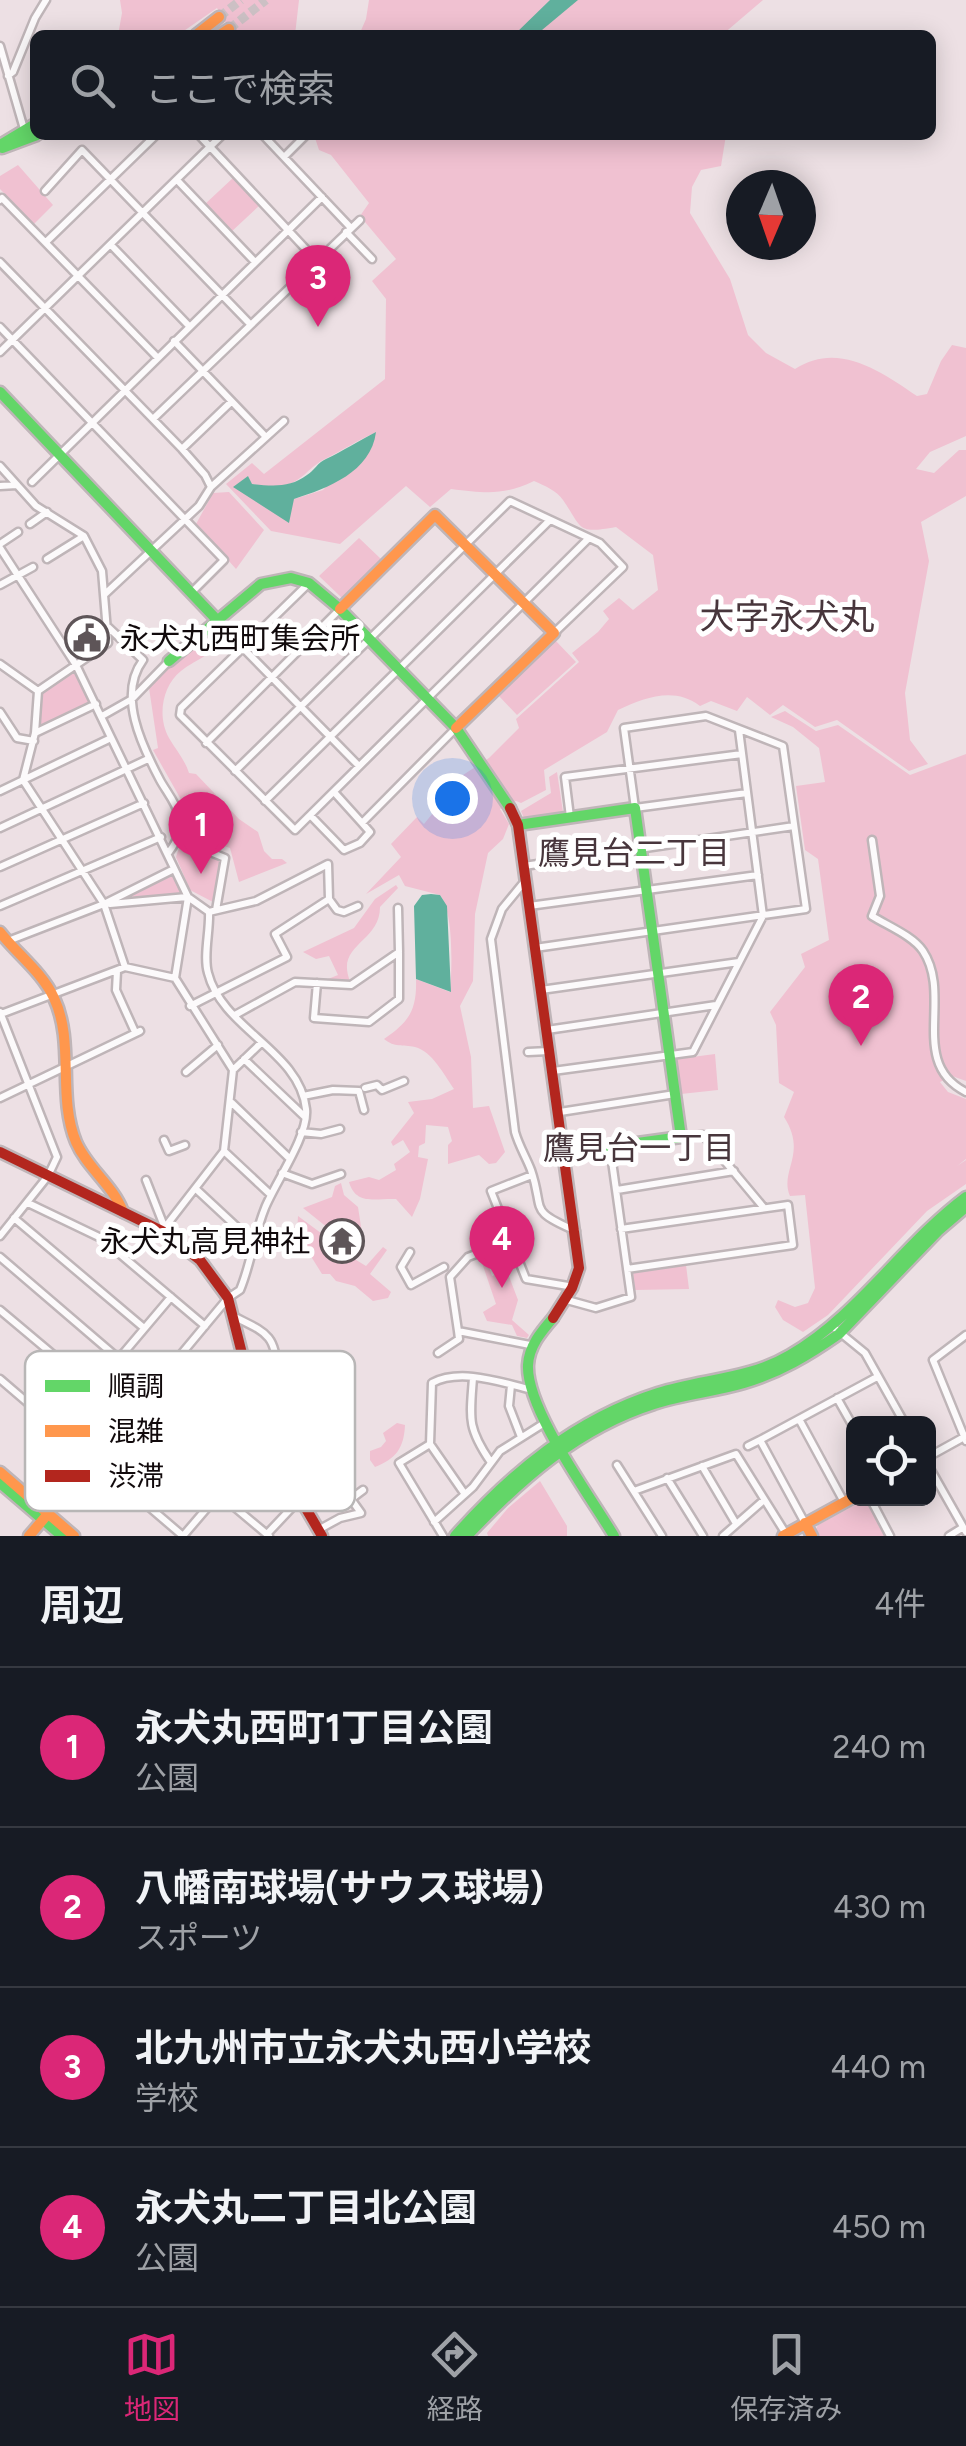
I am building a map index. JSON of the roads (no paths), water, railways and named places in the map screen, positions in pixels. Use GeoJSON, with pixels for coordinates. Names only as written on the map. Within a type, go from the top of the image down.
{"type":"FeatureCollection","features":[{"type":"Feature","properties":{"kind":"street"},"geometry":{"type":"LineString","coordinates":[[8,76],[14,72],[34,18],[46,0]]}},
{"type":"Feature","properties":{"kind":"street"},"geometry":{"type":"LineString","coordinates":[[203,30],[220,17]]}},
{"type":"Feature","properties":{"kind":"street"},"geometry":{"type":"LineString","coordinates":[[0,46],[8,76],[30,126],[0,147]]}},
{"type":"Feature","properties":{"kind":"street"},"geometry":{"type":"LineString","coordinates":[[0,147],[30,137]]}},
{"type":"Feature","properties":{"kind":"street"},"geometry":{"type":"LineString","coordinates":[[46,242],[151,140]]}},
{"type":"Feature","properties":{"kind":"street"},"geometry":{"type":"LineString","coordinates":[[203,140],[316,260]]}},
{"type":"Feature","properties":{"kind":"street"},"geometry":{"type":"LineString","coordinates":[[0,352],[217,140]]}},
{"type":"Feature","properties":{"kind":"street"},"geometry":{"type":"LineString","coordinates":[[268,140],[322,197],[372,259]]}},
{"type":"Feature","properties":{"kind":"street"},"geometry":{"type":"LineString","coordinates":[[284,157],[301,140]]}},
{"type":"Feature","properties":{"kind":"street"},"geometry":{"type":"LineString","coordinates":[[44,190],[82,150],[250,324]]}},
{"type":"Feature","properties":{"kind":"street"},"geometry":{"type":"LineString","coordinates":[[177,180],[255,262]]}},
{"type":"Feature","properties":{"kind":"street"},"geometry":{"type":"LineString","coordinates":[[32,482],[322,197]]}},
{"type":"Feature","properties":{"kind":"street"},"geometry":{"type":"LineString","coordinates":[[0,200],[157,357]]}},
{"type":"Feature","properties":{"kind":"street"},"geometry":{"type":"LineString","coordinates":[[153,419],[360,220]]}},
{"type":"Feature","properties":{"kind":"street"},"geometry":{"type":"LineString","coordinates":[[111,245],[189,326]]}},
{"type":"Feature","properties":{"kind":"street"},"geometry":{"type":"LineString","coordinates":[[0,262],[182,449],[206,475],[211,487]]}},
{"type":"Feature","properties":{"kind":"street"},"geometry":{"type":"LineString","coordinates":[[0,327],[224,560],[192,592]]}},
{"type":"Feature","properties":{"kind":"street"},"geometry":{"type":"LineString","coordinates":[[174,341],[266,437]]}},
{"type":"Feature","properties":{"kind":"street"},"geometry":{"type":"LineString","coordinates":[[0,392],[216,620]]}},
{"type":"Feature","properties":{"kind":"street"},"geometry":{"type":"LineString","coordinates":[[182,449],[231,402]]}},
{"type":"Feature","properties":{"kind":"street"},"geometry":{"type":"LineString","coordinates":[[105,594],[200,506],[211,487],[284,421]]}},
{"type":"Feature","properties":{"kind":"street"},"geometry":{"type":"LineString","coordinates":[[0,466],[36,506],[84,536],[102,571],[108,643],[38,691]]}},
{"type":"Feature","properties":{"kind":"street"},"geometry":{"type":"LineString","coordinates":[[0,486],[18,485]]}},
{"type":"Feature","properties":{"kind":"street"},"geometry":{"type":"LineString","coordinates":[[235,772],[510,501],[600,543],[624,567],[362,823]]}},
{"type":"Feature","properties":{"kind":"street"},"geometry":{"type":"LineString","coordinates":[[30,524],[47,512]]}},
{"type":"Feature","properties":{"kind":"street"},"geometry":{"type":"LineString","coordinates":[[206,743],[435,515],[554,633]]}},
{"type":"Feature","properties":{"kind":"street"},"geometry":{"type":"LineString","coordinates":[[265,801],[550,520]]}},
{"type":"Feature","properties":{"kind":"street"},"geometry":{"type":"LineString","coordinates":[[18,532],[0,546],[76,665],[188,896],[212,911],[256,900],[328,864],[330,898],[337,910],[358,906]]}},
{"type":"Feature","properties":{"kind":"street"},"geometry":{"type":"LineString","coordinates":[[47,559],[84,536]]}},
{"type":"Feature","properties":{"kind":"street"},"geometry":{"type":"LineString","coordinates":[[309,583],[181,708],[180,715],[295,830],[589,538]]}},
{"type":"Feature","properties":{"kind":"street"},"geometry":{"type":"LineString","coordinates":[[0,585],[33,567]]}},
{"type":"Feature","properties":{"kind":"street"},"geometry":{"type":"LineString","coordinates":[[102,716],[132,698],[168,661],[261,584],[291,578],[309,583],[340,609],[456,728],[509,806],[518,825],[579,1268],[567,1300],[530,1345],[529,1389],[614,1536]]}},
{"type":"Feature","properties":{"kind":"street"},"geometry":{"type":"LineString","coordinates":[[108,627],[143,660],[133,676],[134,719],[149,759],[179,814],[178,840],[169,852]]}},
{"type":"Feature","properties":{"kind":"street"},"geometry":{"type":"LineString","coordinates":[[243,648],[359,766]]}},
{"type":"Feature","properties":{"kind":"street"},"geometry":{"type":"LineString","coordinates":[[0,664],[38,691]]}},
{"type":"Feature","properties":{"kind":"street"},"geometry":{"type":"LineString","coordinates":[[0,1098],[138,1032],[116,990],[121,969],[104,904],[23,780],[34,737],[38,691]]}},
{"type":"Feature","properties":{"kind":"street"},"geometry":{"type":"LineString","coordinates":[[0,712],[17,738],[34,737],[96,704]]}},
{"type":"Feature","properties":{"kind":"street"},"geometry":{"type":"LineString","coordinates":[[535,948],[652,931],[764,916],[806,909],[783,746],[706,716],[624,728],[652,931],[670,1054],[681,1137]]}},
{"type":"Feature","properties":{"kind":"street"},"geometry":{"type":"LineString","coordinates":[[553,1071],[693,1052],[764,916],[739,730]]}},
{"type":"Feature","properties":{"kind":"street"},"geometry":{"type":"LineString","coordinates":[[0,790],[112,738]]}},
{"type":"Feature","properties":{"kind":"street"},"geometry":{"type":"LineString","coordinates":[[570,817],[565,777],[742,754]]}},
{"type":"Feature","properties":{"kind":"street"},"geometry":{"type":"LineString","coordinates":[[0,828],[149,759]]}},
{"type":"Feature","properties":{"kind":"street"},"geometry":{"type":"LineString","coordinates":[[311,816],[344,850],[360,843],[370,832],[334,792]]}},
{"type":"Feature","properties":{"kind":"street"},"geometry":{"type":"LineString","coordinates":[[518,825],[747,793]]}},
{"type":"Feature","properties":{"kind":"street"},"geometry":{"type":"LineString","coordinates":[[0,867],[144,802]]}},
{"type":"Feature","properties":{"kind":"street"},"geometry":{"type":"LineString","coordinates":[[523,866],[794,826]]}},
{"type":"Feature","properties":{"kind":"street"},"geometry":{"type":"LineString","coordinates":[[0,906],[160,836]]}},
{"type":"Feature","properties":{"kind":"street"},"geometry":{"type":"LineString","coordinates":[[178,840],[224,858],[212,911],[208,973],[216,991],[235,1015],[286,1068],[302,1096],[306,1118],[271,1196],[240,1290],[228,1298],[184,1351]]}},
{"type":"Feature","properties":{"kind":"street"},"geometry":{"type":"LineString","coordinates":[[872,840],[880,896],[872,916],[919,946],[925,954],[933,972],[936,1060],[944,1075],[966,1092]]}},
{"type":"Feature","properties":{"kind":"street"},"geometry":{"type":"LineString","coordinates":[[123,1212],[121,1202],[95,1174],[74,1138],[66,1100],[66,1038],[53,994],[4,937],[104,904],[174,869]]}},
{"type":"Feature","properties":{"kind":"street"},"geometry":{"type":"LineString","coordinates":[[529,906],[758,875]]}},
{"type":"Feature","properties":{"kind":"street"},"geometry":{"type":"LineString","coordinates":[[525,881],[502,909],[491,939],[515,1132],[532,1174],[535,1200],[543,1214],[576,1231]]}},
{"type":"Feature","properties":{"kind":"street"},"geometry":{"type":"LineString","coordinates":[[104,904],[188,896]]}},
{"type":"Feature","properties":{"kind":"street"},"geometry":{"type":"LineString","coordinates":[[163,1228],[224,1152],[232,1102],[233,1070],[174,978],[188,896]]}},
{"type":"Feature","properties":{"kind":"street"},"geometry":{"type":"LineString","coordinates":[[190,1006],[287,957],[275,934],[330,898]]}},
{"type":"Feature","properties":{"kind":"street"},"geometry":{"type":"LineString","coordinates":[[317,983],[314,1018],[369,1022],[400,999],[398,908]]}},
{"type":"Feature","properties":{"kind":"street"},"geometry":{"type":"LineString","coordinates":[[235,1015],[295,982],[351,985],[399,952]]}},
{"type":"Feature","properties":{"kind":"street"},"geometry":{"type":"LineString","coordinates":[[541,990],[740,962]]}},
{"type":"Feature","properties":{"kind":"street"},"geometry":{"type":"LineString","coordinates":[[0,1236],[48,1176],[57,1157],[0,1014],[121,969],[174,978]]}},
{"type":"Feature","properties":{"kind":"street"},"geometry":{"type":"LineString","coordinates":[[547,1030],[717,1005]]}},
{"type":"Feature","properties":{"kind":"street"},"geometry":{"type":"LineString","coordinates":[[233,1070],[260,1044]]}},
{"type":"Feature","properties":{"kind":"street"},"geometry":{"type":"LineString","coordinates":[[186,1072],[218,1045]]}},
{"type":"Feature","properties":{"kind":"street"},"geometry":{"type":"LineString","coordinates":[[528,1052],[550,1051]]}},
{"type":"Feature","properties":{"kind":"street"},"geometry":{"type":"LineString","coordinates":[[244,1059],[306,1118]]}},
{"type":"Feature","properties":{"kind":"street"},"geometry":{"type":"LineString","coordinates":[[365,1088],[378,1085],[382,1090],[404,1081]]}},
{"type":"Feature","properties":{"kind":"street"},"geometry":{"type":"LineString","coordinates":[[302,1096],[333,1090],[359,1091],[364,1110]]}},
{"type":"Feature","properties":{"kind":"street"},"geometry":{"type":"LineString","coordinates":[[560,1112],[675,1094]]}},
{"type":"Feature","properties":{"kind":"street"},"geometry":{"type":"LineString","coordinates":[[232,1102],[288,1158]]}},
{"type":"Feature","properties":{"kind":"street"},"geometry":{"type":"LineString","coordinates":[[300,1132],[321,1134],[340,1129]]}},
{"type":"Feature","properties":{"kind":"street"},"geometry":{"type":"LineString","coordinates":[[565,1153],[703,1135],[764,1209]]}},
{"type":"Feature","properties":{"kind":"street"},"geometry":{"type":"LineString","coordinates":[[164,1140],[168,1150],[185,1145]]}},
{"type":"Feature","properties":{"kind":"street"},"geometry":{"type":"LineString","coordinates":[[567,1300],[596,1308],[631,1296],[610,1147]]}},
{"type":"Feature","properties":{"kind":"street"},"geometry":{"type":"LineString","coordinates":[[0,1152],[163,1228],[200,1260],[228,1298],[240,1351]]}},
{"type":"Feature","properties":{"kind":"street"},"geometry":{"type":"LineString","coordinates":[[224,1152],[271,1196]]}},
{"type":"Feature","properties":{"kind":"street"},"geometry":{"type":"LineString","coordinates":[[616,1190],[734,1171]]}},
{"type":"Feature","properties":{"kind":"street"},"geometry":{"type":"LineString","coordinates":[[282,1173],[312,1184],[341,1174]]}},
{"type":"Feature","properties":{"kind":"street"},"geometry":{"type":"LineString","coordinates":[[532,1174],[491,1191],[526,1279],[575,1287]]}},
{"type":"Feature","properties":{"kind":"street"},"geometry":{"type":"LineString","coordinates":[[146,1180],[163,1228]]}},
{"type":"Feature","properties":{"kind":"street"},"geometry":{"type":"LineString","coordinates":[[196,1189],[254,1243]]}},
{"type":"Feature","properties":{"kind":"street"},"geometry":{"type":"LineString","coordinates":[[835,1330],[930,1225],[966,1197]]}},
{"type":"Feature","properties":{"kind":"street"},"geometry":{"type":"LineString","coordinates":[[28,1203],[100,1238],[205,1326]]}},
{"type":"Feature","properties":{"kind":"street"},"geometry":{"type":"LineString","coordinates":[[622,1229],[788,1205],[794,1246],[627,1269]]}},
{"type":"Feature","properties":{"kind":"street"},"geometry":{"type":"LineString","coordinates":[[454,1536],[505,1482],[560,1445],[652,1404],[746,1383],[778,1371],[835,1330],[966,1207]]}},
{"type":"Feature","properties":{"kind":"street"},"geometry":{"type":"LineString","coordinates":[[14,1218],[144,1328]]}},
{"type":"Feature","properties":{"kind":"street"},"geometry":{"type":"LineString","coordinates":[[438,1353],[459,1339],[450,1276],[468,1257],[513,1240]]}},
{"type":"Feature","properties":{"kind":"street"},"geometry":{"type":"LineString","coordinates":[[410,1252],[401,1268],[411,1286],[444,1267]]}},
{"type":"Feature","properties":{"kind":"street"},"geometry":{"type":"LineString","coordinates":[[0,1258],[110,1351]]}},
{"type":"Feature","properties":{"kind":"street"},"geometry":{"type":"LineString","coordinates":[[125,1351],[171,1297]]}},
{"type":"Feature","properties":{"kind":"street"},"geometry":{"type":"LineString","coordinates":[[0,1310],[49,1351]]}},
{"type":"Feature","properties":{"kind":"street"},"geometry":{"type":"LineString","coordinates":[[232,1315],[270,1336],[276,1351]]}},
{"type":"Feature","properties":{"kind":"street"},"geometry":{"type":"LineString","coordinates":[[835,1330],[865,1353],[900,1416]]}},
{"type":"Feature","properties":{"kind":"street"},"geometry":{"type":"LineString","coordinates":[[458,1331],[530,1345]]}},
{"type":"Feature","properties":{"kind":"street"},"geometry":{"type":"LineString","coordinates":[[936,1453],[965,1438],[932,1360],[966,1335]]}},
{"type":"Feature","properties":{"kind":"street"},"geometry":{"type":"LineString","coordinates":[[748,1446],[878,1376]]}},
{"type":"Feature","properties":{"kind":"street"},"geometry":{"type":"LineString","coordinates":[[464,1493],[428,1439],[432,1383],[442,1378],[473,1378],[529,1389]]}},
{"type":"Feature","properties":{"kind":"street"},"geometry":{"type":"LineString","coordinates":[[473,1378],[470,1422],[490,1461]]}},
{"type":"Feature","properties":{"kind":"street"},"geometry":{"type":"LineString","coordinates":[[0,1379],[25,1401]]}},
{"type":"Feature","properties":{"kind":"street"},"geometry":{"type":"LineString","coordinates":[[511,1385],[510,1406],[521,1438]]}},
{"type":"Feature","properties":{"kind":"street"},"geometry":{"type":"LineString","coordinates":[[837,1398],[847,1416]]}},
{"type":"Feature","properties":{"kind":"street"},"geometry":{"type":"LineString","coordinates":[[799,1418],[846,1495]]}},
{"type":"Feature","properties":{"kind":"street"},"geometry":{"type":"LineString","coordinates":[[434,1522],[473,1486],[500,1450],[546,1422]]}},
{"type":"Feature","properties":{"kind":"street"},"geometry":{"type":"LineString","coordinates":[[760,1440],[812,1536]]}},
{"type":"Feature","properties":{"kind":"street"},"geometry":{"type":"LineString","coordinates":[[430,1444],[398,1463],[443,1536]]}},
{"type":"Feature","properties":{"kind":"street"},"geometry":{"type":"LineString","coordinates":[[466,1536],[560,1445]]}},
{"type":"Feature","properties":{"kind":"street"},"geometry":{"type":"LineString","coordinates":[[634,1491],[736,1454],[785,1535],[846,1502]]}},
{"type":"Feature","properties":{"kind":"street"},"geometry":{"type":"LineString","coordinates":[[617,1465],[662,1536]]}},
{"type":"Feature","properties":{"kind":"street"},"geometry":{"type":"LineString","coordinates":[[702,1466],[735,1522]]}},
{"type":"Feature","properties":{"kind":"street"},"geometry":{"type":"LineString","coordinates":[[0,1472],[25,1496]]}},
{"type":"Feature","properties":{"kind":"street"},"geometry":{"type":"LineString","coordinates":[[667,1478],[704,1536]]}},
{"type":"Feature","properties":{"kind":"street"},"geometry":{"type":"LineString","coordinates":[[936,1479],[964,1530],[948,1536]]}},
{"type":"Feature","properties":{"kind":"street"},"geometry":{"type":"LineString","coordinates":[[0,1483],[25,1501]]}},
{"type":"Feature","properties":{"kind":"street"},"geometry":{"type":"LineString","coordinates":[[355,1496],[363,1490]]}},
{"type":"Feature","properties":{"kind":"street"},"geometry":{"type":"LineString","coordinates":[[722,1536],[764,1500]]}},
{"type":"Feature","properties":{"kind":"street"},"geometry":{"type":"LineString","coordinates":[[307,1511],[320,1533],[340,1518],[361,1513],[355,1505]]}},
{"type":"Feature","properties":{"kind":"street"},"geometry":{"type":"LineString","coordinates":[[874,1506],[890,1536]]}},
{"type":"Feature","properties":{"kind":"street"},"geometry":{"type":"LineString","coordinates":[[39,1511],[74,1536]]}},
{"type":"Feature","properties":{"kind":"street"},"geometry":{"type":"LineString","coordinates":[[41,1511],[62,1536]]}},
{"type":"Feature","properties":{"kind":"street"},"geometry":{"type":"LineString","coordinates":[[29,1536],[50,1511]]}},
{"type":"Feature","properties":{"kind":"street"},"geometry":{"type":"LineString","coordinates":[[154,1511],[183,1536],[204,1511]]}},
{"type":"Feature","properties":{"kind":"street"},"geometry":{"type":"LineString","coordinates":[[239,1511],[268,1535],[289,1511]]}},
{"type":"Feature","properties":{"kind":"tunnel"},"geometry":{"type":"LineString","coordinates":[[219,17],[241,0]]}},
{"type":"Feature","properties":{"kind":"tunnel"},"geometry":{"type":"LineString","coordinates":[[229,29],[266,0]]}},
{"type":"Feature","properties":{"kind":"place","name":"北九州市立永犬丸西小学校"},"geometry":{"type":"Point","coordinates":[318,327]}},
{"type":"Feature","properties":{"kind":"place","name":"永犬丸西町集会所"},"geometry":{"type":"Point","coordinates":[87,638]}},
{"type":"Feature","properties":{"kind":"place","name":"永犬丸西町1丁目公園"},"geometry":{"type":"Point","coordinates":[201,874]}},
{"type":"Feature","properties":{"kind":"place","name":"八幡南球場(サウス球場)"},"geometry":{"type":"Point","coordinates":[861,1046]}},
{"type":"Feature","properties":{"kind":"place","name":"永犬丸高見神社"},"geometry":{"type":"Point","coordinates":[342,1241]}},
{"type":"Feature","properties":{"kind":"place","name":"永犬丸二丁目北公園"},"geometry":{"type":"Point","coordinates":[502,1288]}},
{"type":"Feature","properties":{"kind":"district","name":"大字永犬丸"},"geometry":{"type":"Point","coordinates":[787,617]}},
{"type":"Feature","properties":{"kind":"district","name":"鷹見台二丁目"},"geometry":{"type":"Point","coordinates":[634,853]}},
{"type":"Feature","properties":{"kind":"district","name":"鷹見台一丁目"},"geometry":{"type":"Point","coordinates":[639,1148]}}]}
